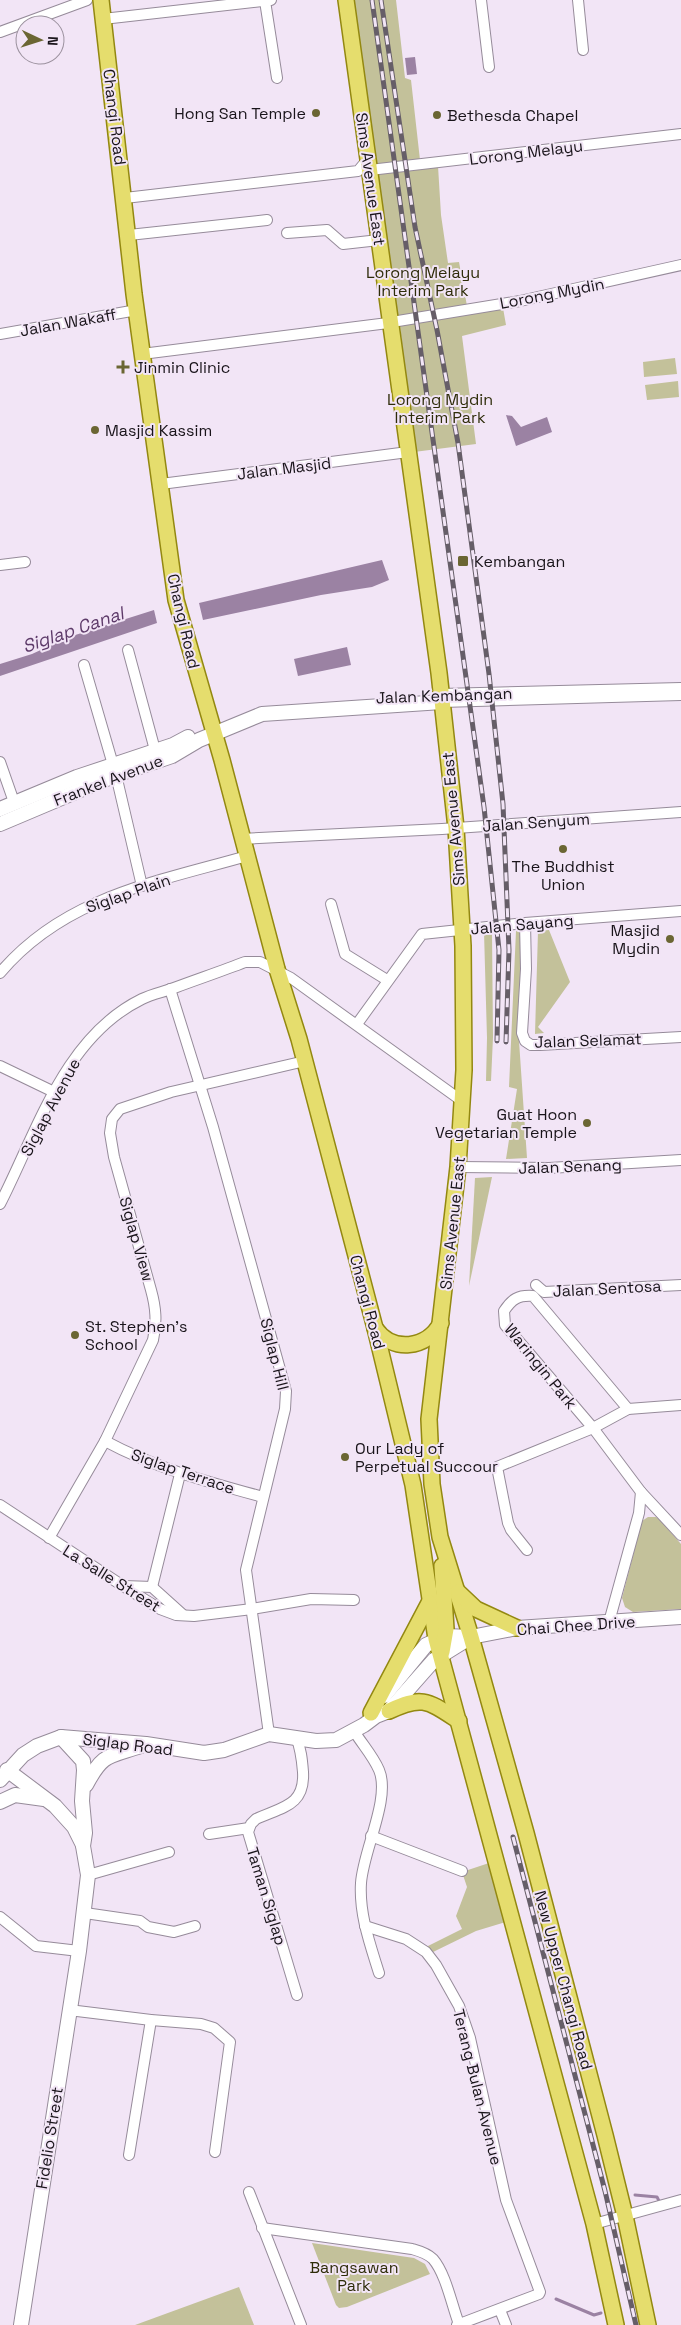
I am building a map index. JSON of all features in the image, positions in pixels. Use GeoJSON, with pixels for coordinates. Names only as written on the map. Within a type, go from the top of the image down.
{"type":"FeatureCollection","features":[{"type":"Feature","properties":{"kind":"main road","name":"Changi Road"},"geometry":{"type":"LineString","coordinates":[[101,0],[142,354],[176,600],[304,1061],[375,1328],[413,1485],[429,1603],[441,1638]]}},
{"type":"Feature","properties":{"kind":"main road","name":"Sims Avenue East"},"geometry":{"type":"LineString","coordinates":[[346,0],[392,323],[442,698],[456,828],[465,1034],[462,1101],[458,1167],[429,1419],[432,1484],[440,1537],[471,1637]]}},
{"type":"Feature","properties":{"kind":"main road"},"geometry":{"type":"LineString","coordinates":[[375,1328],[383,1338],[391,1342],[412,1345],[428,1338],[437,1330],[442,1319]]}},
{"type":"Feature","properties":{"kind":"main road"},"geometry":{"type":"LineString","coordinates":[[440,1537],[441,1655]]}},
{"type":"Feature","properties":{"kind":"main road"},"geometry":{"type":"LineString","coordinates":[[457,1591],[476,1609],[518,1628]]}},
{"type":"Feature","properties":{"kind":"main road"},"geometry":{"type":"LineString","coordinates":[[363,1723],[429,1603]]}},
{"type":"Feature","properties":{"kind":"main road","name":"New Upper Changi Road"},"geometry":{"type":"LineString","coordinates":[[471,1637],[526,1833],[626,2219],[648,2325]]}},
{"type":"Feature","properties":{"kind":"main road","name":"New Upper Changi Road"},"geometry":{"type":"LineString","coordinates":[[441,1655],[594,2227],[616,2325]]}},
{"type":"Feature","properties":{"kind":"main road"},"geometry":{"type":"LineString","coordinates":[[389,1711],[408,1702],[419,1701],[433,1704],[459,1720]]}},
{"type":"Feature","properties":{"kind":"street"},"geometry":{"type":"LineString","coordinates":[[0,32],[87,0]]}},
{"type":"Feature","properties":{"kind":"street"},"geometry":{"type":"LineString","coordinates":[[265,0],[277,78]]}},
{"type":"Feature","properties":{"kind":"street"},"geometry":{"type":"LineString","coordinates":[[103,18],[271,0]]}},
{"type":"Feature","properties":{"kind":"street"},"geometry":{"type":"LineString","coordinates":[[481,0],[489,66]]}},
{"type":"Feature","properties":{"kind":"street"},"geometry":{"type":"LineString","coordinates":[[578,0],[583,50]]}},
{"type":"Feature","properties":{"kind":"street","name":"Lorong Melayu"},"geometry":{"type":"LineString","coordinates":[[370,164],[681,134]]}},
{"type":"Feature","properties":{"kind":"street"},"geometry":{"type":"LineString","coordinates":[[125,198],[358,172],[370,164]]}},
{"type":"Feature","properties":{"kind":"street"},"geometry":{"type":"LineString","coordinates":[[129,234],[267,220]]}},
{"type":"Feature","properties":{"kind":"street"},"geometry":{"type":"LineString","coordinates":[[288,233],[327,230],[343,244],[379,240]]}},
{"type":"Feature","properties":{"kind":"street","name":"Lorong Mydin"},"geometry":{"type":"LineString","coordinates":[[142,354],[392,323],[520,301],[681,265]]}},
{"type":"Feature","properties":{"kind":"street","name":"Jalan Wakaff"},"geometry":{"type":"LineString","coordinates":[[0,334],[137,310]]}},
{"type":"Feature","properties":{"kind":"street","name":"Jalan Masjid"},"geometry":{"type":"LineString","coordinates":[[161,484],[408,452]]}},
{"type":"Feature","properties":{"kind":"street"},"geometry":{"type":"LineString","coordinates":[[0,565],[25,562]]}},
{"type":"Feature","properties":{"kind":"street"},"geometry":{"type":"LineString","coordinates":[[128,650],[155,750]]}},
{"type":"Feature","properties":{"kind":"street"},"geometry":{"type":"LineString","coordinates":[[84,665],[115,770],[142,886]]}},
{"type":"Feature","properties":{"kind":"street","name":"Jalan Kembangan"},"geometry":{"type":"LineString","coordinates":[[213,730],[243,712],[261,706],[681,688]]}},
{"type":"Feature","properties":{"kind":"street","name":"Jalan Kembangan"},"geometry":{"type":"LineString","coordinates":[[442,698],[681,695]]}},
{"type":"Feature","properties":{"kind":"street","name":"Frankel Avenue"},"geometry":{"type":"LineString","coordinates":[[0,824],[155,750],[213,730]]}},
{"type":"Feature","properties":{"kind":"street","name":"Frankel Avenue"},"geometry":{"type":"LineString","coordinates":[[0,809],[14,802],[115,770],[172,756],[213,730]]}},
{"type":"Feature","properties":{"kind":"street"},"geometry":{"type":"LineString","coordinates":[[0,762],[14,802]]}},
{"type":"Feature","properties":{"kind":"street","name":"Jalan Senyum"},"geometry":{"type":"LineString","coordinates":[[241,838],[456,828],[681,812]]}},
{"type":"Feature","properties":{"kind":"street","name":"Siglap Plain"},"geometry":{"type":"LineString","coordinates":[[0,973],[25,947],[60,920],[94,902],[246,856]]}},
{"type":"Feature","properties":{"kind":"street"},"geometry":{"type":"LineString","coordinates":[[331,904],[345,954],[387,980]]}},
{"type":"Feature","properties":{"kind":"street","name":"Jalan Sayang"},"geometry":{"type":"LineString","coordinates":[[357,1024],[422,934],[525,923],[681,911]]}},
{"type":"Feature","properties":{"kind":"street","name":"Jalan Selamat"},"geometry":{"type":"LineString","coordinates":[[525,923],[526,969],[522,1033],[525,1041],[540,1045],[681,1037]]}},
{"type":"Feature","properties":{"kind":"street","name":"Siglap Avenue"},"geometry":{"type":"LineString","coordinates":[[0,1204],[54,1092],[80,1050],[98,1029],[124,1009],[143,999],[245,962],[260,962],[277,969]]}},
{"type":"Feature","properties":{"kind":"street"},"geometry":{"type":"LineString","coordinates":[[277,969],[357,1024],[462,1101]]}},
{"type":"Feature","properties":{"kind":"street","name":"Siglap Hill"},"geometry":{"type":"LineString","coordinates":[[170,989],[200,1085],[286,1391],[285,1409],[246,1570],[268,1730]]}},
{"type":"Feature","properties":{"kind":"street","name":"Siglap View"},"geometry":{"type":"LineString","coordinates":[[49,1538],[105,1441],[153,1340],[156,1324],[156,1310],[114,1157],[110,1126],[115,1113],[120,1109],[200,1085],[304,1061]]}},
{"type":"Feature","properties":{"kind":"street"},"geometry":{"type":"LineString","coordinates":[[0,1066],[54,1092]]}},
{"type":"Feature","properties":{"kind":"street","name":"Jalan Senang"},"geometry":{"type":"LineString","coordinates":[[458,1167],[549,1168],[681,1160]]}},
{"type":"Feature","properties":{"kind":"street","name":"Jalan Sentosa"},"geometry":{"type":"LineString","coordinates":[[536,1285],[544,1292],[681,1284]]}},
{"type":"Feature","properties":{"kind":"street","name":"Waringin Park"},"geometry":{"type":"LineString","coordinates":[[628,1409],[533,1296],[520,1296],[511,1301],[504,1311],[506,1325],[593,1428],[642,1492],[681,1535]]}},
{"type":"Feature","properties":{"kind":"street"},"geometry":{"type":"LineString","coordinates":[[527,1550],[511,1530],[496,1468],[593,1428],[628,1409],[681,1405]]}},
{"type":"Feature","properties":{"kind":"street","name":"Siglap Terrace"},"geometry":{"type":"LineString","coordinates":[[105,1441],[137,1458],[180,1474],[263,1497]]}},
{"type":"Feature","properties":{"kind":"street"},"geometry":{"type":"LineString","coordinates":[[152,1587],[180,1474]]}},
{"type":"Feature","properties":{"kind":"street"},"geometry":{"type":"LineString","coordinates":[[609,1622],[639,1514],[642,1492]]}},
{"type":"Feature","properties":{"kind":"street","name":"La Salle Street"},"geometry":{"type":"LineString","coordinates":[[0,1505],[160,1609],[184,1616],[252,1609],[311,1599],[354,1600]]}},
{"type":"Feature","properties":{"kind":"street"},"geometry":{"type":"LineString","coordinates":[[123,1586],[152,1587],[184,1616]]}},
{"type":"Feature","properties":{"kind":"street","name":"Chai Chee Drive"},"geometry":{"type":"LineString","coordinates":[[471,1637],[518,1628],[681,1617]]}},
{"type":"Feature","properties":{"kind":"street"},"geometry":{"type":"LineString","coordinates":[[379,1973],[365,1926],[361,1880],[382,1792],[381,1775],[363,1723],[426,1645],[441,1638],[471,1637]]}},
{"type":"Feature","properties":{"kind":"street","name":"Siglap Road"},"geometry":{"type":"LineString","coordinates":[[4,1775],[29,1750],[61,1737],[146,1744],[210,1752],[224,1750],[268,1730],[296,1737],[330,1741],[342,1738],[363,1723],[389,1711],[426,1668],[441,1655],[471,1637]]}},
{"type":"Feature","properties":{"kind":"street","name":"Fidelio Street"},"geometry":{"type":"LineString","coordinates":[[21,2325],[79,1951],[88,1875],[79,1824],[83,1761],[61,1737]]}},
{"type":"Feature","properties":{"kind":"street","name":"Taman Siglap"},"geometry":{"type":"LineString","coordinates":[[296,1737],[301,1749],[302,1792],[294,1802],[256,1820],[249,1828],[250,1844],[297,1995]]}},
{"type":"Feature","properties":{"kind":"street"},"geometry":{"type":"LineString","coordinates":[[82,1792],[99,1763],[106,1758],[146,1744]]}},
{"type":"Feature","properties":{"kind":"street","name":"Fidelio Street"},"geometry":{"type":"LineString","coordinates":[[4,1775],[47,1800],[79,1824]]}},
{"type":"Feature","properties":{"kind":"street"},"geometry":{"type":"LineString","coordinates":[[0,1802],[16,1795],[47,1800]]}},
{"type":"Feature","properties":{"kind":"street"},"geometry":{"type":"LineString","coordinates":[[209,1834],[249,1828]]}},
{"type":"Feature","properties":{"kind":"street"},"geometry":{"type":"LineString","coordinates":[[371,1836],[462,1871]]}},
{"type":"Feature","properties":{"kind":"street"},"geometry":{"type":"LineString","coordinates":[[88,1875],[169,1852]]}},
{"type":"Feature","properties":{"kind":"street"},"geometry":{"type":"LineString","coordinates":[[84,1913],[140,1921],[148,1928],[174,1932],[195,1926]]}},
{"type":"Feature","properties":{"kind":"street"},"geometry":{"type":"LineString","coordinates":[[0,1917],[36,1946],[79,1951]]}},
{"type":"Feature","properties":{"kind":"street","name":"Terang Bulan Avenue"},"geometry":{"type":"LineString","coordinates":[[365,1926],[406,1939],[426,1952],[436,1964],[459,2006],[470,2038],[506,2200],[540,2292],[500,2310]]}},
{"type":"Feature","properties":{"kind":"street"},"geometry":{"type":"LineString","coordinates":[[69,2010],[207,2025],[220,2032],[230,2042],[215,2152]]}},
{"type":"Feature","properties":{"kind":"street"},"geometry":{"type":"LineString","coordinates":[[129,2155],[150,2020]]}},
{"type":"Feature","properties":{"kind":"street"},"geometry":{"type":"LineString","coordinates":[[249,2192],[301,2325]]}},
{"type":"Feature","properties":{"kind":"street"},"geometry":{"type":"LineString","coordinates":[[626,2219],[681,2200]]}},
{"type":"Feature","properties":{"kind":"street"},"geometry":{"type":"LineString","coordinates":[[594,2227],[681,2205]]}},
{"type":"Feature","properties":{"kind":"street"},"geometry":{"type":"LineString","coordinates":[[262,2228],[412,2250],[426,2254],[433,2259],[439,2268],[458,2325],[500,2310],[506,2325]]}},
{"type":"Feature","properties":{"kind":"green space"},"geometry":{"type":"Polygon","coordinates":[[[353,0],[396,0],[405,78],[411,80],[420,160],[377,165],[353,0]]]}},
{"type":"Feature","properties":{"kind":"green space","name":"Lorong Melayu Interim Park"},"geometry":{"type":"Polygon","coordinates":[[[438,166],[441,215],[448,263],[459,262],[467,306],[398,316],[378,174],[438,166]]]}},
{"type":"Feature","properties":{"kind":"green space","name":"Lorong Mydin Interim Park"},"geometry":{"type":"Polygon","coordinates":[[[503,308],[506,325],[462,336],[476,444],[414,452],[400,326],[503,308]]]}},
{"type":"Feature","properties":{"kind":"green space"},"geometry":{"type":"Polygon","coordinates":[[[675,358],[677,374],[644,377],[643,362],[675,358]]]}},
{"type":"Feature","properties":{"kind":"green space"},"geometry":{"type":"Polygon","coordinates":[[[678,381],[679,397],[647,400],[645,385],[678,381]]]}},
{"type":"Feature","properties":{"kind":"green space"},"geometry":{"type":"Polygon","coordinates":[[[549,930],[570,982],[538,1027],[544,1033],[535,1034],[538,931],[549,930]]]}},
{"type":"Feature","properties":{"kind":"green space"},"geometry":{"type":"Polygon","coordinates":[[[516,931],[522,933],[523,971],[519,1041],[527,1158],[506,1159],[517,1089],[509,1087],[516,931]]]}},
{"type":"Feature","properties":{"kind":"green space"},"geometry":{"type":"Polygon","coordinates":[[[484,932],[492,932],[493,1037],[491,1081],[486,1081],[487,1038],[484,932]]]}},
{"type":"Feature","properties":{"kind":"green space"},"geometry":{"type":"Polygon","coordinates":[[[492,1177],[469,1286],[475,1178],[492,1177]]]}},
{"type":"Feature","properties":{"kind":"green space"},"geometry":{"type":"Polygon","coordinates":[[[648,1517],[656,1517],[660,1520],[681,1544],[681,1609],[633,1612],[625,1607],[622,1598],[642,1521],[648,1517]]]}},
{"type":"Feature","properties":{"kind":"green space"},"geometry":{"type":"Polygon","coordinates":[[[492,1862],[509,1921],[476,1931],[431,1953],[426,1947],[462,1929],[456,1916],[467,1887],[462,1872],[492,1862]]]}},
{"type":"Feature","properties":{"kind":"green space","name":"Bangsawan Park"},"geometry":{"type":"Polygon","coordinates":[[[312,2243],[414,2258],[425,2264],[430,2274],[347,2307],[339,2308],[336,2305],[312,2243]]]}},
{"type":"Feature","properties":{"kind":"green space"},"geometry":{"type":"Polygon","coordinates":[[[239,2287],[254,2325],[135,2325],[239,2287]]]}},
{"type":"Feature","properties":{"kind":"shaded area"},"geometry":{"type":"Polygon","coordinates":[[[415,57],[417,74],[407,75],[405,58],[415,57]]]}},
{"type":"Feature","properties":{"kind":"shaded area"},"geometry":{"type":"Polygon","coordinates":[[[506,415],[512,416],[521,427],[547,417],[552,432],[516,446],[506,415]]]}},
{"type":"Feature","properties":{"kind":"shaded area"},"geometry":{"type":"Polygon","coordinates":[[[382,560],[389,580],[372,587],[321,595],[203,620],[199,603],[382,560]]]}},
{"type":"Feature","properties":{"kind":"shaded area"},"geometry":{"type":"Polygon","coordinates":[[[154,610],[157,623],[0,676],[0,664],[32,654],[69,637],[154,610]]]}},
{"type":"Feature","properties":{"kind":"shaded area"},"geometry":{"type":"Polygon","coordinates":[[[347,647],[351,665],[298,676],[294,659],[347,647]]]}},
{"type":"Feature","properties":{"kind":"waterway"},"geometry":{"type":"LineString","coordinates":[[635,2195],[657,2197],[659,2201]]}},
{"type":"Feature","properties":{"kind":"waterway"},"geometry":{"type":"LineString","coordinates":[[556,2299],[594,2315],[601,2313]]}},
{"type":"Feature","properties":{"kind":"railway"},"geometry":{"type":"LineString","coordinates":[[372,0],[484,807],[499,950],[497,1041]]}},
{"type":"Feature","properties":{"kind":"railway"},"geometry":{"type":"LineString","coordinates":[[381,0],[415,227],[458,443],[489,674],[503,804],[509,950],[506,1042]]}},
{"type":"Feature","properties":{"kind":"railway"},"geometry":{"type":"LineString","coordinates":[[513,1837],[605,2191],[636,2325]]}},
{"type":"Feature","properties":{"kind":"place","name":"Hong San Temple"},"geometry":{"type":"Point","coordinates":[316,113]}},
{"type":"Feature","properties":{"kind":"place","name":"Bethesda Chapel"},"geometry":{"type":"Point","coordinates":[437,115]}},
{"type":"Feature","properties":{"kind":"place","name":"Jinmin Clinic"},"geometry":{"type":"Point","coordinates":[123,367]}},
{"type":"Feature","properties":{"kind":"place","name":"Masjid Kassim"},"geometry":{"type":"Point","coordinates":[95,430]}},
{"type":"Feature","properties":{"kind":"place","name":"Kembangan"},"geometry":{"type":"Point","coordinates":[463,561]}},
{"type":"Feature","properties":{"kind":"place","name":"The Buddhist Union"},"geometry":{"type":"Point","coordinates":[563,849]}},
{"type":"Feature","properties":{"kind":"place","name":"Masjid Mydin"},"geometry":{"type":"Point","coordinates":[670,939]}},
{"type":"Feature","properties":{"kind":"place","name":"Guat Hoon Vegetarian Temple"},"geometry":{"type":"Point","coordinates":[587,1123]}},
{"type":"Feature","properties":{"kind":"place","name":"St. Stephen's School"},"geometry":{"type":"Point","coordinates":[75,1335]}},
{"type":"Feature","properties":{"kind":"place","name":"Our Lady of Perpetual Succour"},"geometry":{"type":"Point","coordinates":[345,1457]}},
{"type":"Feature","properties":{"kind":"water label","name":"Siglap Canal"},"geometry":{"type":"Point","coordinates":[73,630]}}]}
